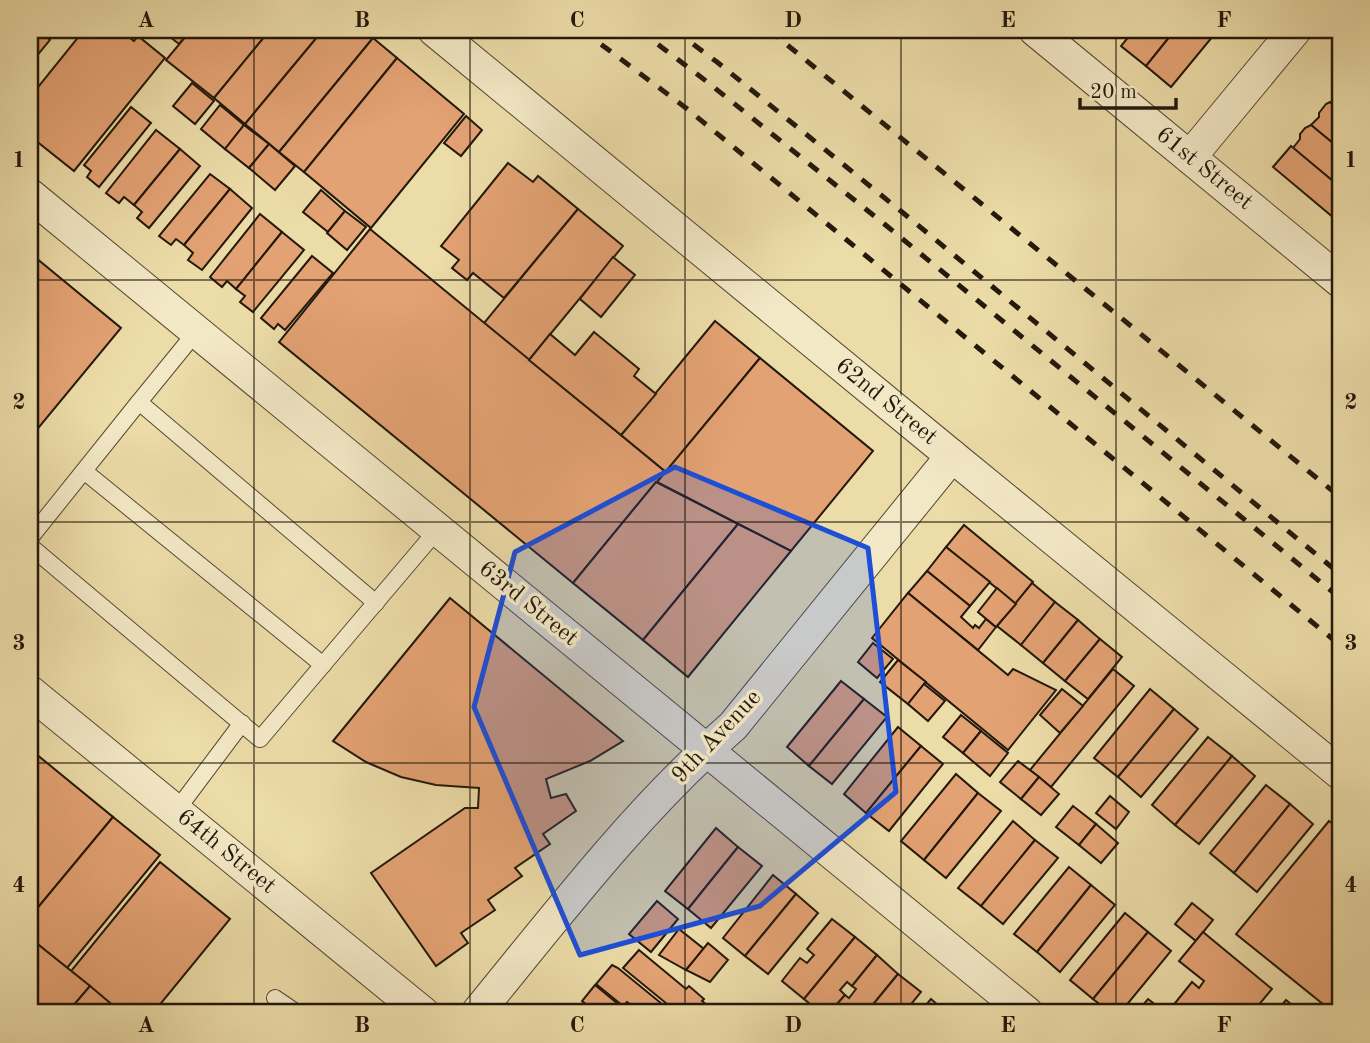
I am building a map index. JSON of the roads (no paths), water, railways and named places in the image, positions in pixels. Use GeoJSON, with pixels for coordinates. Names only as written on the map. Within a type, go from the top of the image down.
{"type":"FeatureCollection","features":[{"type":"Feature","properties":{"kind":"street","name":"62nd Street"},"geometry":{"type":"LineString","coordinates":[[434,30],[1340,773]]}},
{"type":"Feature","properties":{"kind":"street","name":"61st Street"},"geometry":{"type":"LineString","coordinates":[[1035,30],[1340,281]]}},
{"type":"Feature","properties":{"kind":"street"},"geometry":{"type":"LineString","coordinates":[[1190,157],[1295,30]]}},
{"type":"Feature","properties":{"kind":"street","name":"63rd Street"},"geometry":{"type":"LineString","coordinates":[[30,195],[1027,1013]]}},
{"type":"Feature","properties":{"kind":"street","name":"9th Avenue"},"geometry":{"type":"LineString","coordinates":[[477,1013],[602,860],[706,750],[733,726],[952,456]]}},
{"type":"Feature","properties":{"kind":"street","name":"64th Street"},"geometry":{"type":"LineString","coordinates":[[30,692],[422,1013]]}},
{"type":"Feature","properties":{"kind":"lane"},"geometry":{"type":"LineString","coordinates":[[30,538],[196,332]]}},
{"type":"Feature","properties":{"kind":"lane"},"geometry":{"type":"LineString","coordinates":[[139,402],[376,603]]}},
{"type":"Feature","properties":{"kind":"lane"},"geometry":{"type":"LineString","coordinates":[[84,471],[323,665]]}},
{"type":"Feature","properties":{"kind":"lane"},"geometry":{"type":"LineString","coordinates":[[30,546],[260,739],[438,529]]}},
{"type":"Feature","properties":{"kind":"lane"},"geometry":{"type":"LineString","coordinates":[[176,811],[242,723]]}},
{"type":"Feature","properties":{"kind":"lane"},"geometry":{"type":"LineString","coordinates":[[275,998],[296,1013]]}},
{"type":"Feature","properties":{"kind":"railway"},"geometry":{"type":"LineString","coordinates":[[582,30],[686,108],[1340,645]]}},
{"type":"Feature","properties":{"kind":"railway"},"geometry":{"type":"LineString","coordinates":[[639,30],[888,227],[1340,598]]}},
{"type":"Feature","properties":{"kind":"railway"},"geometry":{"type":"LineString","coordinates":[[674,30],[902,212],[1340,574]]}},
{"type":"Feature","properties":{"kind":"railway"},"geometry":{"type":"LineString","coordinates":[[769,30],[1340,497]]}}]}
